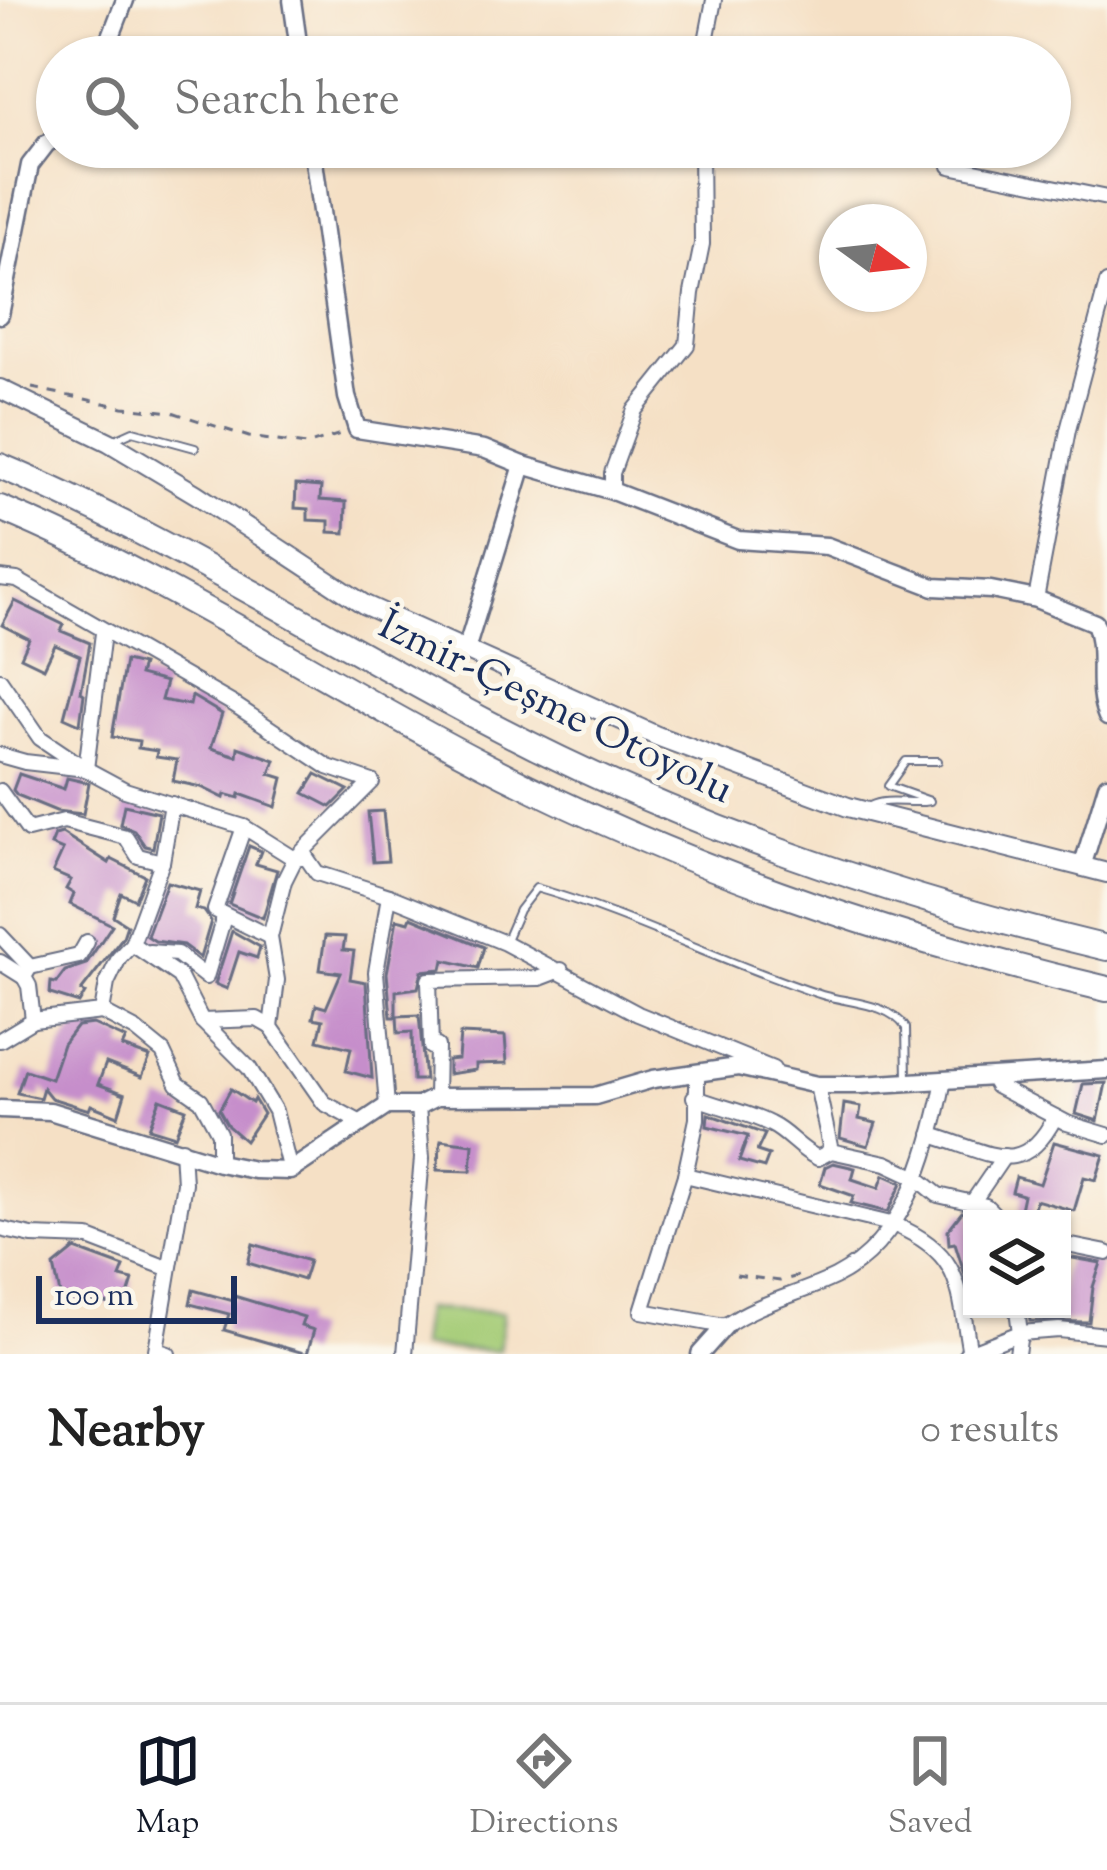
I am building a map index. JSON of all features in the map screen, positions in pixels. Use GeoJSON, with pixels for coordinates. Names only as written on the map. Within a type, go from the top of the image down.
{"type":"FeatureCollection","features":[{"type":"Feature","properties":{"kind":"highway","name":"İzmir-Çeşme Otoyolu"},"geometry":{"type":"LineString","coordinates":[[0,466],[123,524],[504,731],[644,796],[761,846],[844,874],[961,911],[1107,948]]}},
{"type":"Feature","properties":{"kind":"highway","name":"İzmir-Çeşme Otoyolu"},"geometry":{"type":"LineString","coordinates":[[0,508],[104,558],[484,765],[621,830],[869,924],[1013,967],[1107,988]]}},
{"type":"Feature","properties":{"kind":"main road"},"geometry":{"type":"LineString","coordinates":[[0,389],[110,442],[365,605],[657,736],[862,811],[1107,873]]}},
{"type":"Feature","properties":{"kind":"street"},"geometry":{"type":"LineString","coordinates":[[111,36],[125,0]]}},
{"type":"Feature","properties":{"kind":"street"},"geometry":{"type":"LineString","coordinates":[[292,0],[297,36]]}},
{"type":"Feature","properties":{"kind":"street"},"geometry":{"type":"LineString","coordinates":[[707,36],[714,0]]}},
{"type":"Feature","properties":{"kind":"street"},"geometry":{"type":"LineString","coordinates":[[0,315],[30,165],[36,156]]}},
{"type":"Feature","properties":{"kind":"street"},"geometry":{"type":"LineString","coordinates":[[315,168],[346,397],[357,429],[484,449],[587,483],[612,482],[738,540],[827,546],[934,587],[991,590],[1036,599],[1101,624],[1098,696],[1107,717]]}},
{"type":"Feature","properties":{"kind":"street"},"geometry":{"type":"LineString","coordinates":[[612,482],[634,410],[687,346],[703,244],[701,168]]}},
{"type":"Feature","properties":{"kind":"street"},"geometry":{"type":"LineString","coordinates":[[960,168],[1107,198]]}},
{"type":"Feature","properties":{"kind":"street"},"geometry":{"type":"LineString","coordinates":[[1036,599],[1068,430],[1107,284]]}},
{"type":"Feature","properties":{"kind":"street"},"geometry":{"type":"LineString","coordinates":[[466,650],[523,465]]}},
{"type":"Feature","properties":{"kind":"street"},"geometry":{"type":"LineString","coordinates":[[0,578],[16,580],[235,705],[328,767],[373,782],[296,859],[284,881],[270,937],[278,980],[272,1027]]}},
{"type":"Feature","properties":{"kind":"street"},"geometry":{"type":"LineString","coordinates":[[86,769],[103,633]]}},
{"type":"Feature","properties":{"kind":"street"},"geometry":{"type":"LineString","coordinates":[[0,680],[40,738],[125,790],[244,827],[296,859],[306,857],[316,873],[389,896],[505,943],[638,1014],[794,1078],[817,1085],[907,1083],[1107,1070]]}},
{"type":"Feature","properties":{"kind":"street"},"geometry":{"type":"LineString","coordinates":[[0,755],[86,769]]}},
{"type":"Feature","properties":{"kind":"street"},"geometry":{"type":"LineString","coordinates":[[1082,867],[1107,785]]}},
{"type":"Feature","properties":{"kind":"street"},"geometry":{"type":"LineString","coordinates":[[0,791],[28,830],[64,821],[125,837],[138,856],[162,862]]}},
{"type":"Feature","properties":{"kind":"street"},"geometry":{"type":"LineString","coordinates":[[138,948],[172,804]]}},
{"type":"Feature","properties":{"kind":"street"},"geometry":{"type":"LineString","coordinates":[[244,827],[215,910],[270,937]]}},
{"type":"Feature","properties":{"kind":"street"},"geometry":{"type":"LineString","coordinates":[[386,1106],[376,972],[389,896]]}},
{"type":"Feature","properties":{"kind":"street"},"geometry":{"type":"LineString","coordinates":[[190,997],[206,976],[224,917]]}},
{"type":"Feature","properties":{"kind":"street"},"geometry":{"type":"LineString","coordinates":[[0,935],[27,972],[33,1020]]}},
{"type":"Feature","properties":{"kind":"street"},"geometry":{"type":"LineString","coordinates":[[0,962],[27,972],[79,956],[87,942]]}},
{"type":"Feature","properties":{"kind":"street"},"geometry":{"type":"LineString","coordinates":[[138,948],[179,976],[202,1021],[249,1068],[275,1111],[290,1171]]}},
{"type":"Feature","properties":{"kind":"street"},"geometry":{"type":"LineString","coordinates":[[102,1012],[107,983],[119,958],[138,948],[177,954],[206,976]]}},
{"type":"Feature","properties":{"kind":"street"},"geometry":{"type":"LineString","coordinates":[[436,1097],[437,1046],[431,1047],[429,980],[540,978],[561,970]]}},
{"type":"Feature","properties":{"kind":"street"},"geometry":{"type":"LineString","coordinates":[[0,1040],[33,1020],[102,1012],[136,1030],[163,1052],[178,1084],[201,1100],[219,1132],[219,1163]]}},
{"type":"Feature","properties":{"kind":"street"},"geometry":{"type":"LineString","coordinates":[[202,1021],[257,1019],[272,1027],[308,1086],[324,1103],[359,1122]]}},
{"type":"Feature","properties":{"kind":"street"},"geometry":{"type":"LineString","coordinates":[[0,1109],[50,1111],[219,1163],[290,1171],[386,1106],[418,1106],[436,1097],[595,1096],[653,1079],[738,1067],[794,1078]]}},
{"type":"Feature","properties":{"kind":"street"},"geometry":{"type":"LineString","coordinates":[[697,1074],[697,1119],[685,1174],[642,1310],[725,1326]]}},
{"type":"Feature","properties":{"kind":"street"},"geometry":{"type":"LineString","coordinates":[[992,1077],[996,1086],[1054,1117],[1107,1135]]}},
{"type":"Feature","properties":{"kind":"street"},"geometry":{"type":"LineString","coordinates":[[700,1354],[725,1326],[751,1308],[838,1276],[871,1254],[895,1225],[916,1177],[944,1080]]}},
{"type":"Feature","properties":{"kind":"street"},"geometry":{"type":"LineString","coordinates":[[817,1085],[831,1151]]}},
{"type":"Feature","properties":{"kind":"street"},"geometry":{"type":"LineString","coordinates":[[694,1097],[766,1121],[796,1148],[818,1158],[831,1151],[886,1163],[916,1177],[938,1195],[990,1210]]}},
{"type":"Feature","properties":{"kind":"street"},"geometry":{"type":"LineString","coordinates":[[405,1354],[422,1158],[418,1106]]}},
{"type":"Feature","properties":{"kind":"street"},"geometry":{"type":"LineString","coordinates":[[931,1135],[1004,1156],[1031,1152],[1040,1145],[1054,1117]]}},
{"type":"Feature","properties":{"kind":"street"},"geometry":{"type":"LineString","coordinates":[[168,1354],[156,1350],[184,1183],[182,1149]]}},
{"type":"Feature","properties":{"kind":"street"},"geometry":{"type":"LineString","coordinates":[[972,1203],[1004,1156]]}},
{"type":"Feature","properties":{"kind":"street"},"geometry":{"type":"LineString","coordinates":[[685,1174],[895,1225],[924,1238],[948,1262],[969,1353],[1020,1333],[1059,1330],[1107,1335]]}},
{"type":"Feature","properties":{"kind":"street"},"geometry":{"type":"LineString","coordinates":[[0,1229],[32,1236],[89,1238],[167,1268]]}},
{"type":"Feature","properties":{"kind":"street"},"geometry":{"type":"LineString","coordinates":[[1071,1246],[1107,1253]]}},
{"type":"Feature","properties":{"kind":"street"},"geometry":{"type":"LineString","coordinates":[[1017,1354],[1018,1318]]}},
{"type":"Feature","properties":{"kind":"lane"},"geometry":{"type":"LineString","coordinates":[[110,442],[133,430],[195,448]]}},
{"type":"Feature","properties":{"kind":"lane"},"geometry":{"type":"LineString","coordinates":[[862,811],[880,801],[930,801],[888,786],[905,761],[938,761]]}},
{"type":"Feature","properties":{"kind":"lane"},"geometry":{"type":"LineString","coordinates":[[505,943],[513,920],[536,889],[578,901],[811,991],[890,1012],[906,1028],[907,1083]]}},
{"type":"Feature","properties":{"kind":"path"},"geometry":{"type":"LineString","coordinates":[[21,388],[172,412],[249,437],[307,445],[357,429]]}},
{"type":"Feature","properties":{"kind":"path"},"geometry":{"type":"LineString","coordinates":[[736,1275],[780,1281],[809,1273],[838,1276]]}},
{"type":"Feature","properties":{"kind":"green space"},"geometry":{"type":"Polygon","coordinates":[[[424,1309],[503,1313],[499,1351],[420,1347],[424,1309]]]}},
{"type":"Feature","properties":{"kind":"building"},"geometry":{"type":"Polygon","coordinates":[[[296,485],[321,487],[320,500],[346,502],[345,533],[329,532],[329,521],[308,520],[308,509],[295,508],[296,485]]]}},
{"type":"Feature","properties":{"kind":"building"},"geometry":{"type":"Polygon","coordinates":[[[15,601],[64,625],[61,631],[90,643],[80,724],[64,717],[80,656],[55,645],[44,668],[21,657],[29,639],[2,625],[15,601]]]}},
{"type":"Feature","properties":{"kind":"building"},"geometry":{"type":"Polygon","coordinates":[[[125,661],[142,665],[139,675],[166,682],[161,700],[190,705],[192,696],[222,714],[211,748],[237,756],[238,747],[275,760],[270,774],[283,778],[276,807],[240,794],[239,798],[225,794],[224,798],[173,781],[177,760],[138,748],[139,741],[112,737],[125,661]]]}},
{"type":"Feature","properties":{"kind":"building"},"geometry":{"type":"Polygon","coordinates":[[[19,774],[64,789],[67,778],[89,783],[83,814],[56,811],[17,795],[13,790],[19,774]]]}},
{"type":"Feature","properties":{"kind":"building"},"geometry":{"type":"Polygon","coordinates":[[[316,774],[348,790],[331,807],[304,793],[316,774]]]}},
{"type":"Feature","properties":{"kind":"building"},"geometry":{"type":"Polygon","coordinates":[[[124,805],[159,813],[153,848],[120,824],[124,805]]]}},
{"type":"Feature","properties":{"kind":"building"},"geometry":{"type":"Polygon","coordinates":[[[383,811],[388,861],[373,862],[368,812],[383,811]]]}},
{"type":"Feature","properties":{"kind":"building"},"geometry":{"type":"Polygon","coordinates":[[[62,833],[109,863],[111,859],[145,876],[135,900],[121,893],[113,916],[127,925],[123,937],[81,991],[85,993],[79,1003],[50,994],[51,982],[86,964],[112,925],[70,904],[74,894],[66,889],[71,880],[53,872],[63,850],[51,845],[55,835],[62,833]]]}},
{"type":"Feature","properties":{"kind":"building"},"geometry":{"type":"Polygon","coordinates":[[[249,846],[261,851],[256,864],[277,870],[263,918],[229,904],[249,846]]]}},
{"type":"Feature","properties":{"kind":"building"},"geometry":{"type":"Polygon","coordinates":[[[167,882],[200,891],[195,909],[204,911],[211,921],[200,958],[183,945],[147,936],[167,882]]]}},
{"type":"Feature","properties":{"kind":"building"},"geometry":{"type":"Polygon","coordinates":[[[411,917],[484,947],[478,968],[444,960],[442,969],[422,971],[418,988],[396,991],[396,1017],[391,1017],[387,973],[397,919],[409,922],[411,917]]]}},
{"type":"Feature","properties":{"kind":"building"},"geometry":{"type":"Polygon","coordinates":[[[232,931],[260,947],[257,958],[239,952],[227,989],[215,984],[232,931]]]}},
{"type":"Feature","properties":{"kind":"building"},"geometry":{"type":"Polygon","coordinates":[[[325,936],[345,937],[343,950],[354,951],[350,979],[366,982],[372,1078],[346,1071],[351,1048],[318,1040],[323,1020],[313,1018],[316,1005],[326,1008],[341,973],[320,970],[325,936]]]}},
{"type":"Feature","properties":{"kind":"building"},"geometry":{"type":"Polygon","coordinates":[[[419,1015],[425,1080],[413,1080],[412,1032],[398,1033],[397,1016],[419,1015]]]}},
{"type":"Feature","properties":{"kind":"building"},"geometry":{"type":"Polygon","coordinates":[[[93,1024],[126,1039],[122,1047],[150,1057],[142,1077],[106,1063],[98,1084],[125,1094],[118,1116],[91,1105],[89,1110],[51,1098],[43,1088],[40,1098],[17,1093],[25,1070],[51,1079],[63,1044],[77,1026],[93,1024]]]}},
{"type":"Feature","properties":{"kind":"building"},"geometry":{"type":"Polygon","coordinates":[[[460,1034],[505,1036],[507,1063],[476,1064],[476,1070],[448,1074],[448,1060],[458,1059],[460,1034]]]}},
{"type":"Feature","properties":{"kind":"building"},"geometry":{"type":"Polygon","coordinates":[[[1106,1083],[1098,1121],[1076,1114],[1083,1084],[1106,1083]]]}},
{"type":"Feature","properties":{"kind":"building"},"geometry":{"type":"Polygon","coordinates":[[[231,1089],[252,1103],[254,1099],[263,1114],[245,1141],[219,1110],[231,1089]]]}},
{"type":"Feature","properties":{"kind":"building"},"geometry":{"type":"Polygon","coordinates":[[[160,1099],[186,1109],[175,1136],[149,1128],[160,1099]]]}},
{"type":"Feature","properties":{"kind":"building"},"geometry":{"type":"Polygon","coordinates":[[[844,1104],[861,1107],[859,1119],[876,1123],[868,1146],[840,1138],[844,1104]]]}},
{"type":"Feature","properties":{"kind":"building"},"geometry":{"type":"Polygon","coordinates":[[[708,1114],[765,1134],[757,1151],[769,1155],[764,1168],[739,1161],[748,1136],[707,1126],[708,1114]]]}},
{"type":"Feature","properties":{"kind":"building"},"geometry":{"type":"Polygon","coordinates":[[[441,1140],[473,1144],[471,1171],[437,1170],[441,1140]]]}},
{"type":"Feature","properties":{"kind":"building"},"geometry":{"type":"Polygon","coordinates":[[[1054,1142],[1104,1155],[1096,1180],[1084,1177],[1074,1211],[1036,1200],[1033,1210],[1020,1210],[1023,1195],[1012,1192],[1016,1177],[1040,1184],[1054,1142]]]}},
{"type":"Feature","properties":{"kind":"building"},"geometry":{"type":"Polygon","coordinates":[[[833,1163],[855,1168],[852,1179],[879,1188],[884,1175],[902,1183],[888,1212],[851,1203],[854,1196],[820,1184],[825,1167],[833,1163]]]}},
{"type":"Feature","properties":{"kind":"building"},"geometry":{"type":"Polygon","coordinates":[[[963,1212],[963,1268],[955,1243],[949,1244],[948,1230],[963,1212]]]}},
{"type":"Feature","properties":{"kind":"building"},"geometry":{"type":"Polygon","coordinates":[[[253,1244],[309,1261],[303,1280],[248,1263],[253,1244]]]}},
{"type":"Feature","properties":{"kind":"building"},"geometry":{"type":"Polygon","coordinates":[[[75,1249],[124,1267],[120,1277],[133,1280],[125,1305],[61,1299],[54,1266],[75,1249]]]}},
{"type":"Feature","properties":{"kind":"building"},"geometry":{"type":"Polygon","coordinates":[[[1071,1258],[1101,1263],[1089,1322],[1030,1321],[1071,1318],[1071,1258]]]}},
{"type":"Feature","properties":{"kind":"building"},"geometry":{"type":"Polygon","coordinates":[[[193,1290],[233,1301],[234,1296],[304,1317],[301,1326],[314,1330],[307,1354],[224,1330],[229,1314],[190,1304],[193,1290]]]}}]}
